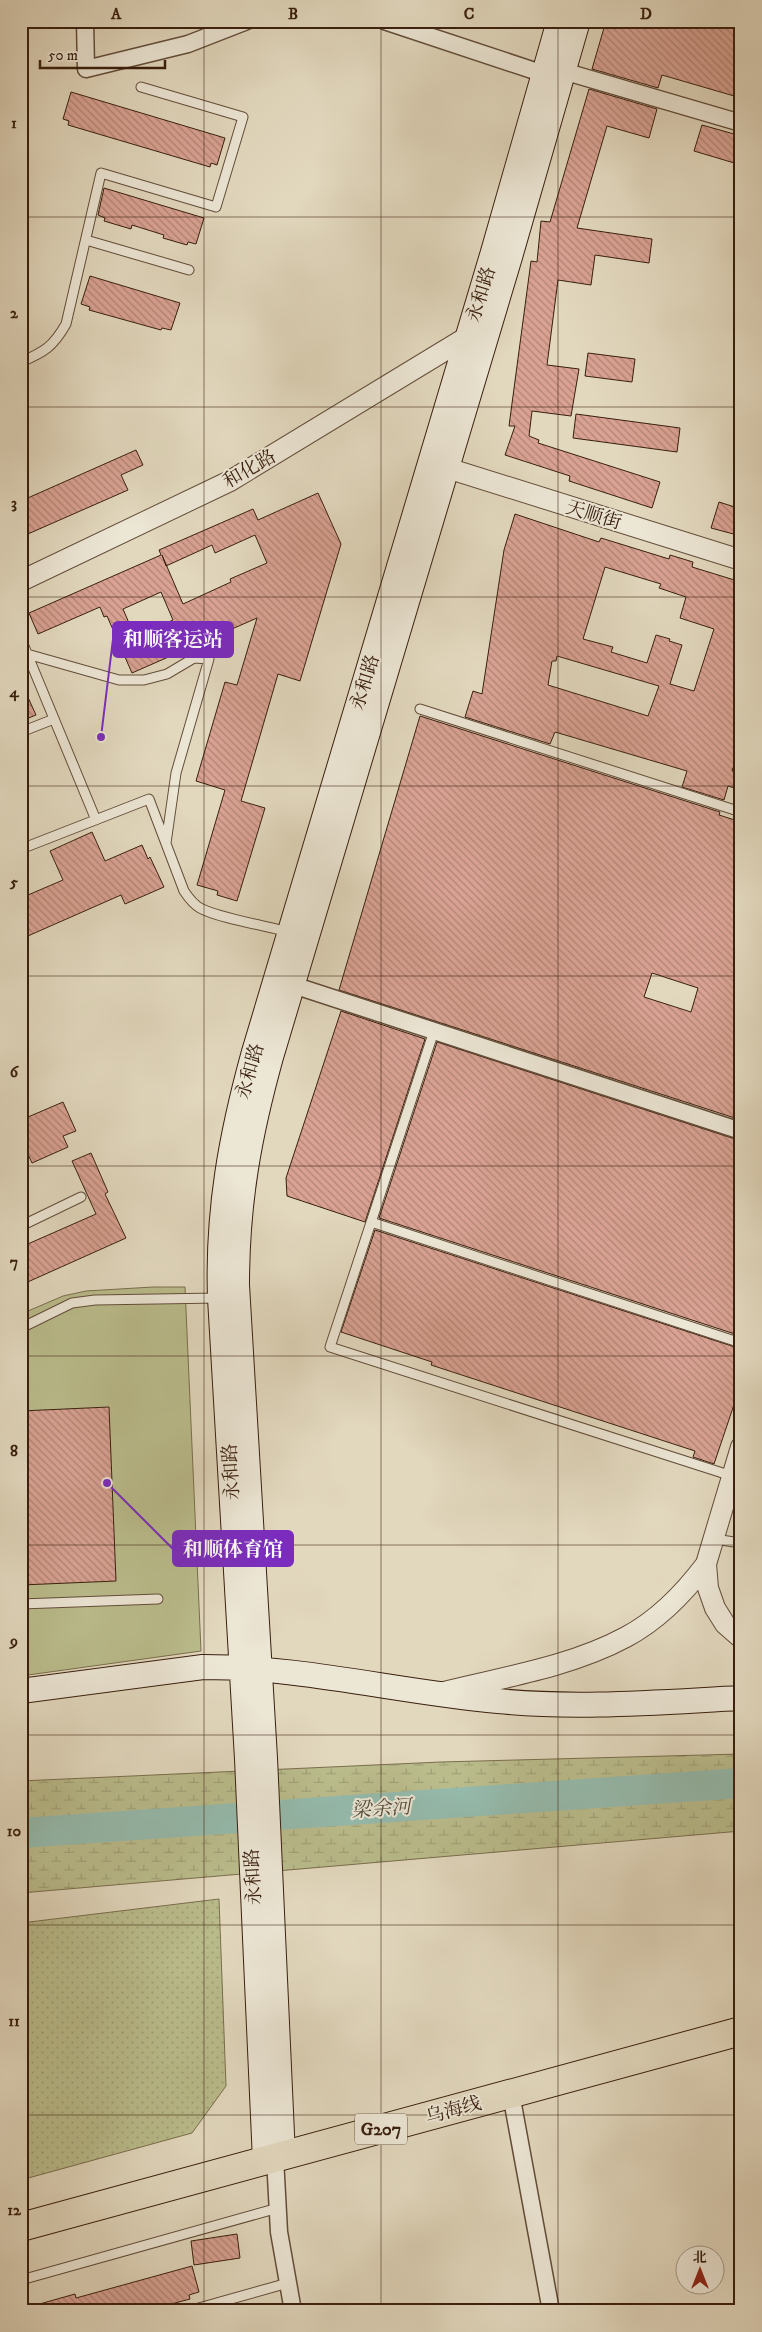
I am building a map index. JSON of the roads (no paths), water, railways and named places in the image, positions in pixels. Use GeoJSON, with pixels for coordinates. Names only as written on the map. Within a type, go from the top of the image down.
{"type":"FeatureCollection","features":[{"type":"Feature","properties":{"kind":"highway","name":"乌海线"},"geometry":{"type":"LineString","coordinates":[[21,2227],[741,2031]]}},
{"type":"Feature","properties":{"kind":"main road","name":"永和路"},"geometry":{"type":"LineString","coordinates":[[275,2158],[251,1669],[240,1346],[237,1244],[243,1181],[252,1129],[293,985],[447,468],[554,72],[559,21]]}},
{"type":"Feature","properties":{"kind":"main road","name":"永和路"},"geometry":{"type":"LineString","coordinates":[[251,1669],[220,1298],[220,1214],[232,1134],[254,1052],[467,337],[554,72],[578,21]]}},
{"type":"Feature","properties":{"kind":"main road"},"geometry":{"type":"LineString","coordinates":[[21,1691],[204,1667],[306,1674],[499,1701],[588,1704],[741,1698]]}},
{"type":"Feature","properties":{"kind":"street"},"geometry":{"type":"LineString","coordinates":[[85,21],[86,69],[188,44],[247,21]]}},
{"type":"Feature","properties":{"kind":"street"},"geometry":{"type":"LineString","coordinates":[[384,21],[554,72],[741,123]]}},
{"type":"Feature","properties":{"kind":"street","name":"和化路"},"geometry":{"type":"LineString","coordinates":[[21,581],[230,481],[467,337]]}},
{"type":"Feature","properties":{"kind":"street","name":"天顺街"},"geometry":{"type":"LineString","coordinates":[[447,468],[741,560]]}},
{"type":"Feature","properties":{"kind":"street"},"geometry":{"type":"LineString","coordinates":[[293,985],[741,1131]]}},
{"type":"Feature","properties":{"kind":"street"},"geometry":{"type":"LineString","coordinates":[[439,1694],[542,1668],[600,1650],[652,1620],[687,1589],[706,1564],[741,1447]]}},
{"type":"Feature","properties":{"kind":"street"},"geometry":{"type":"LineString","coordinates":[[706,1564],[708,1588],[715,1608],[724,1624],[741,1638]]}},
{"type":"Feature","properties":{"kind":"street"},"geometry":{"type":"LineString","coordinates":[[510,2094],[550,2311]]}},
{"type":"Feature","properties":{"kind":"street"},"geometry":{"type":"LineString","coordinates":[[275,2158],[279,2232],[293,2311]]}},
{"type":"Feature","properties":{"kind":"lane"},"geometry":{"type":"LineString","coordinates":[[21,362],[44,352],[57,340],[66,324],[101,173],[216,207],[243,117],[141,87]]}},
{"type":"Feature","properties":{"kind":"lane"},"geometry":{"type":"LineString","coordinates":[[86,240],[189,270]]}},
{"type":"Feature","properties":{"kind":"lane"},"geometry":{"type":"LineString","coordinates":[[21,639],[96,820]]}},
{"type":"Feature","properties":{"kind":"lane"},"geometry":{"type":"LineString","coordinates":[[27,654],[119,680],[144,680],[167,674],[194,658],[209,659],[176,773],[166,843]]}},
{"type":"Feature","properties":{"kind":"lane"},"geometry":{"type":"LineString","coordinates":[[420,708],[741,812]]}},
{"type":"Feature","properties":{"kind":"lane"},"geometry":{"type":"LineString","coordinates":[[21,732],[54,719]]}},
{"type":"Feature","properties":{"kind":"lane"},"geometry":{"type":"LineString","coordinates":[[21,849],[149,799],[184,891],[200,908],[290,932]]}},
{"type":"Feature","properties":{"kind":"lane"},"geometry":{"type":"LineString","coordinates":[[434,1031],[330,1347],[732,1476]]}},
{"type":"Feature","properties":{"kind":"lane"},"geometry":{"type":"LineString","coordinates":[[21,1226],[81,1197]]}},
{"type":"Feature","properties":{"kind":"lane"},"geometry":{"type":"LineString","coordinates":[[371,1222],[741,1343]]}},
{"type":"Feature","properties":{"kind":"lane"},"geometry":{"type":"LineString","coordinates":[[21,1328],[72,1303],[95,1300],[220,1298]]}},
{"type":"Feature","properties":{"kind":"lane"},"geometry":{"type":"LineString","coordinates":[[714,1539],[741,1543]]}},
{"type":"Feature","properties":{"kind":"lane"},"geometry":{"type":"LineString","coordinates":[[21,1604],[158,1599]]}},
{"type":"Feature","properties":{"kind":"lane"},"geometry":{"type":"LineString","coordinates":[[21,2280],[278,2208]]}},
{"type":"Feature","properties":{"kind":"lane"},"geometry":{"type":"LineString","coordinates":[[188,2311],[288,2283]]}},
{"type":"Feature","properties":{"kind":"waterway","name":"梁余河"},"geometry":{"type":"LineString","coordinates":[[21,1833],[741,1783]]}},
{"type":"Feature","properties":{"kind":"place","name":"和顺客运站"},"geometry":{"type":"Point","coordinates":[101,737]}},
{"type":"Feature","properties":{"kind":"place","name":"和顺体育馆"},"geometry":{"type":"Point","coordinates":[107,1483]}}]}
